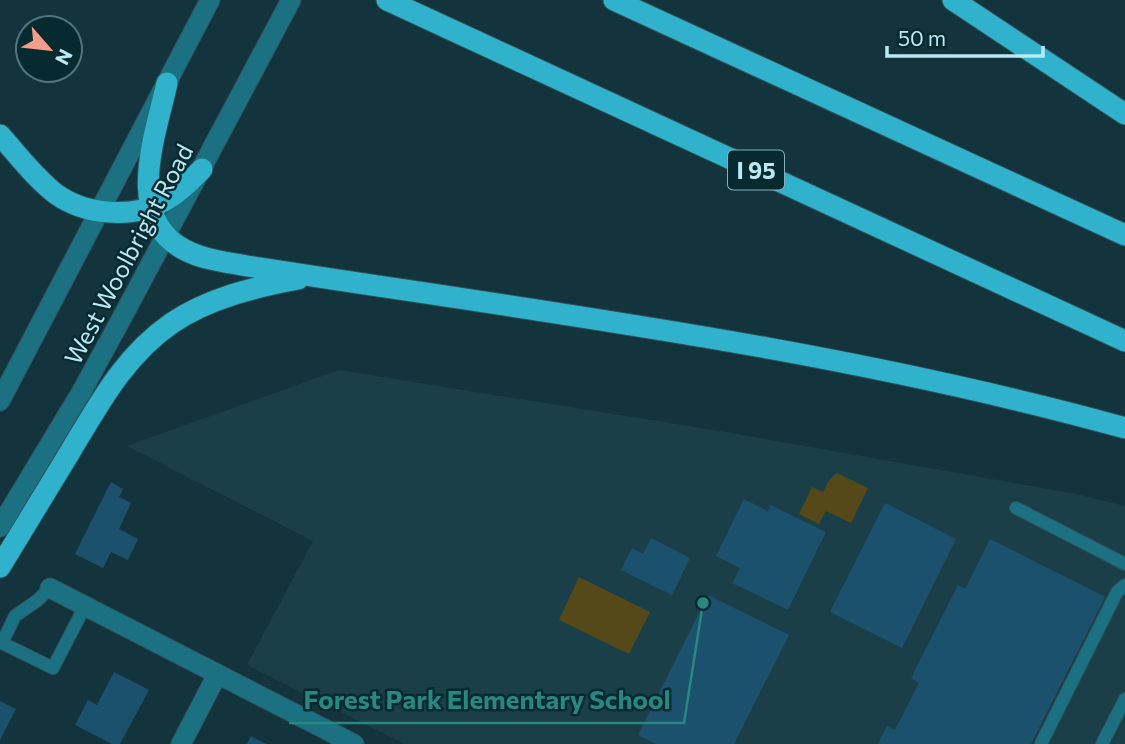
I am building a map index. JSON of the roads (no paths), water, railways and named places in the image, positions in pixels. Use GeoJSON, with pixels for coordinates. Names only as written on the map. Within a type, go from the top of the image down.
{"type":"FeatureCollection","features":[{"type":"Feature","properties":{"kind":"highway","name":"I 95"},"geometry":{"type":"LineString","coordinates":[[387,0],[1125,341]]}},
{"type":"Feature","properties":{"kind":"highway"},"geometry":{"type":"LineString","coordinates":[[614,0],[1125,235]]}},
{"type":"Feature","properties":{"kind":"highway"},"geometry":{"type":"LineString","coordinates":[[953,0],[1125,114]]}},
{"type":"Feature","properties":{"kind":"highway"},"geometry":{"type":"LineString","coordinates":[[167,83],[147,183],[151,207],[159,227],[166,237],[185,251],[211,260],[313,277],[824,357],[979,390],[1125,428]]}},
{"type":"Feature","properties":{"kind":"highway"},"geometry":{"type":"LineString","coordinates":[[0,135],[31,171],[58,195],[78,206],[99,211],[129,212],[151,207],[176,193],[202,169]]}},
{"type":"Feature","properties":{"kind":"highway"},"geometry":{"type":"LineString","coordinates":[[0,567],[111,383],[144,345],[174,321],[214,302],[270,285],[313,277]]}},
{"type":"Feature","properties":{"kind":"main road","name":"West Woolbright Road"},"geometry":{"type":"LineString","coordinates":[[0,401],[210,0]]}},
{"type":"Feature","properties":{"kind":"main road","name":"West Woolbright Road"},"geometry":{"type":"LineString","coordinates":[[0,527],[82,391],[291,0]]}},
{"type":"Feature","properties":{"kind":"main road"},"geometry":{"type":"LineString","coordinates":[[50,588],[354,744]]}},
{"type":"Feature","properties":{"kind":"main road"},"geometry":{"type":"LineString","coordinates":[[181,744],[217,675]]}},
{"type":"Feature","properties":{"kind":"lane"},"geometry":{"type":"LineString","coordinates":[[1016,508],[1125,564]]}},
{"type":"Feature","properties":{"kind":"lane"},"geometry":{"type":"LineString","coordinates":[[1041,744],[1117,592],[1125,586]]}},
{"type":"Feature","properties":{"kind":"lane"},"geometry":{"type":"LineString","coordinates":[[50,588],[15,616],[2,643],[53,668],[85,606]]}},
{"type":"Feature","properties":{"kind":"lane"},"geometry":{"type":"LineString","coordinates":[[1102,744],[1125,699]]}},
{"type":"Feature","properties":{"kind":"place","name":"Forest Park Elementary School"},"geometry":{"type":"Point","coordinates":[703,603]}}]}
